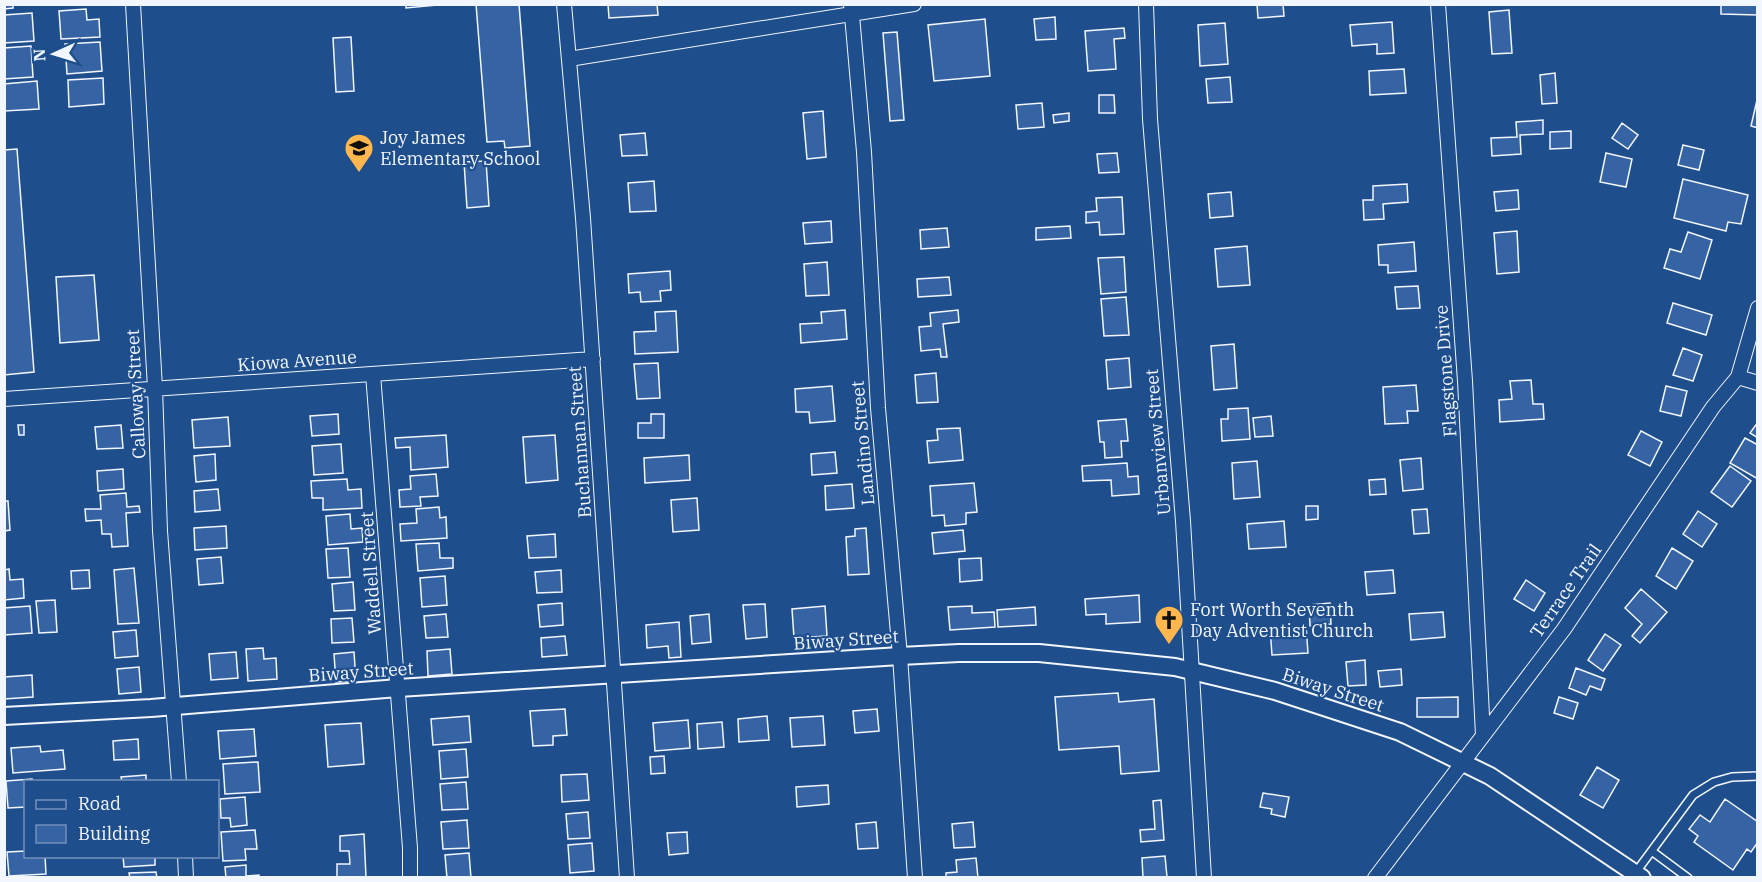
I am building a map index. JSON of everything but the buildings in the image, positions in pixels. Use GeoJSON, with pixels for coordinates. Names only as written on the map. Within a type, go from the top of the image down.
{"type":"FeatureCollection","features":[{"type":"Feature","properties":{"kind":"street","name":"Calloway Street"},"geometry":{"type":"LineString","coordinates":[[133,4],[155,388],[159,531],[179,780]]}},
{"type":"Feature","properties":{"kind":"street","name":"Buchannan Street"},"geometry":{"type":"LineString","coordinates":[[564,4],[583,218],[627,878]]}},
{"type":"Feature","properties":{"kind":"street"},"geometry":{"type":"LineString","coordinates":[[569,59],[851,9],[914,4]]}},
{"type":"Feature","properties":{"kind":"street","name":"Urbanview Street"},"geometry":{"type":"LineString","coordinates":[[1146,4],[1150,119],[1183,521],[1204,878]]}},
{"type":"Feature","properties":{"kind":"street","name":"Flagstone Drive"},"geometry":{"type":"LineString","coordinates":[[1438,4],[1465,381],[1483,735]]}},
{"type":"Feature","properties":{"kind":"street","name":"Landino Street"},"geometry":{"type":"LineString","coordinates":[[851,9],[864,152],[878,408],[900,656],[915,878]]}},
{"type":"Feature","properties":{"kind":"street","name":"Terrace Trail"},"geometry":{"type":"LineString","coordinates":[[1375,878],[1564,629],[1713,407],[1738,377],[1758,308]]}},
{"type":"Feature","properties":{"kind":"street","name":"Kiowa Avenue"},"geometry":{"type":"LineString","coordinates":[[4,399],[593,359]]}},
{"type":"Feature","properties":{"kind":"street","name":"Waddell Street"},"geometry":{"type":"LineString","coordinates":[[373,374],[410,848],[410,878]]}},
{"type":"Feature","properties":{"kind":"street"},"geometry":{"type":"LineString","coordinates":[[1738,377],[1758,382]]}},
{"type":"Feature","properties":{"kind":"street","name":"Biway Street"},"geometry":{"type":"LineString","coordinates":[[4,716],[900,656],[1039,653],[1191,671],[1275,691],[1390,729],[1490,776],[1639,875]]}},
{"type":"Feature","properties":{"kind":"street"},"geometry":{"type":"LineString","coordinates":[[185,858],[186,878]]}},
{"type":"Feature","properties":{"kind":"lane"},"geometry":{"type":"LineString","coordinates":[[1639,875],[1693,795],[1714,782],[1732,777],[1758,776]]}},
{"type":"Feature","properties":{"kind":"lane"},"geometry":{"type":"LineString","coordinates":[[1653,852],[1688,878]]}},
{"type":"Feature","properties":{"kind":"place","name":"Joy James Elementary School"},"geometry":{"type":"Point","coordinates":[359,174]}},
{"type":"Feature","properties":{"kind":"place","name":"Fort Worth Seventh Day Adventist Church"},"geometry":{"type":"Point","coordinates":[1169,646]}}]}
